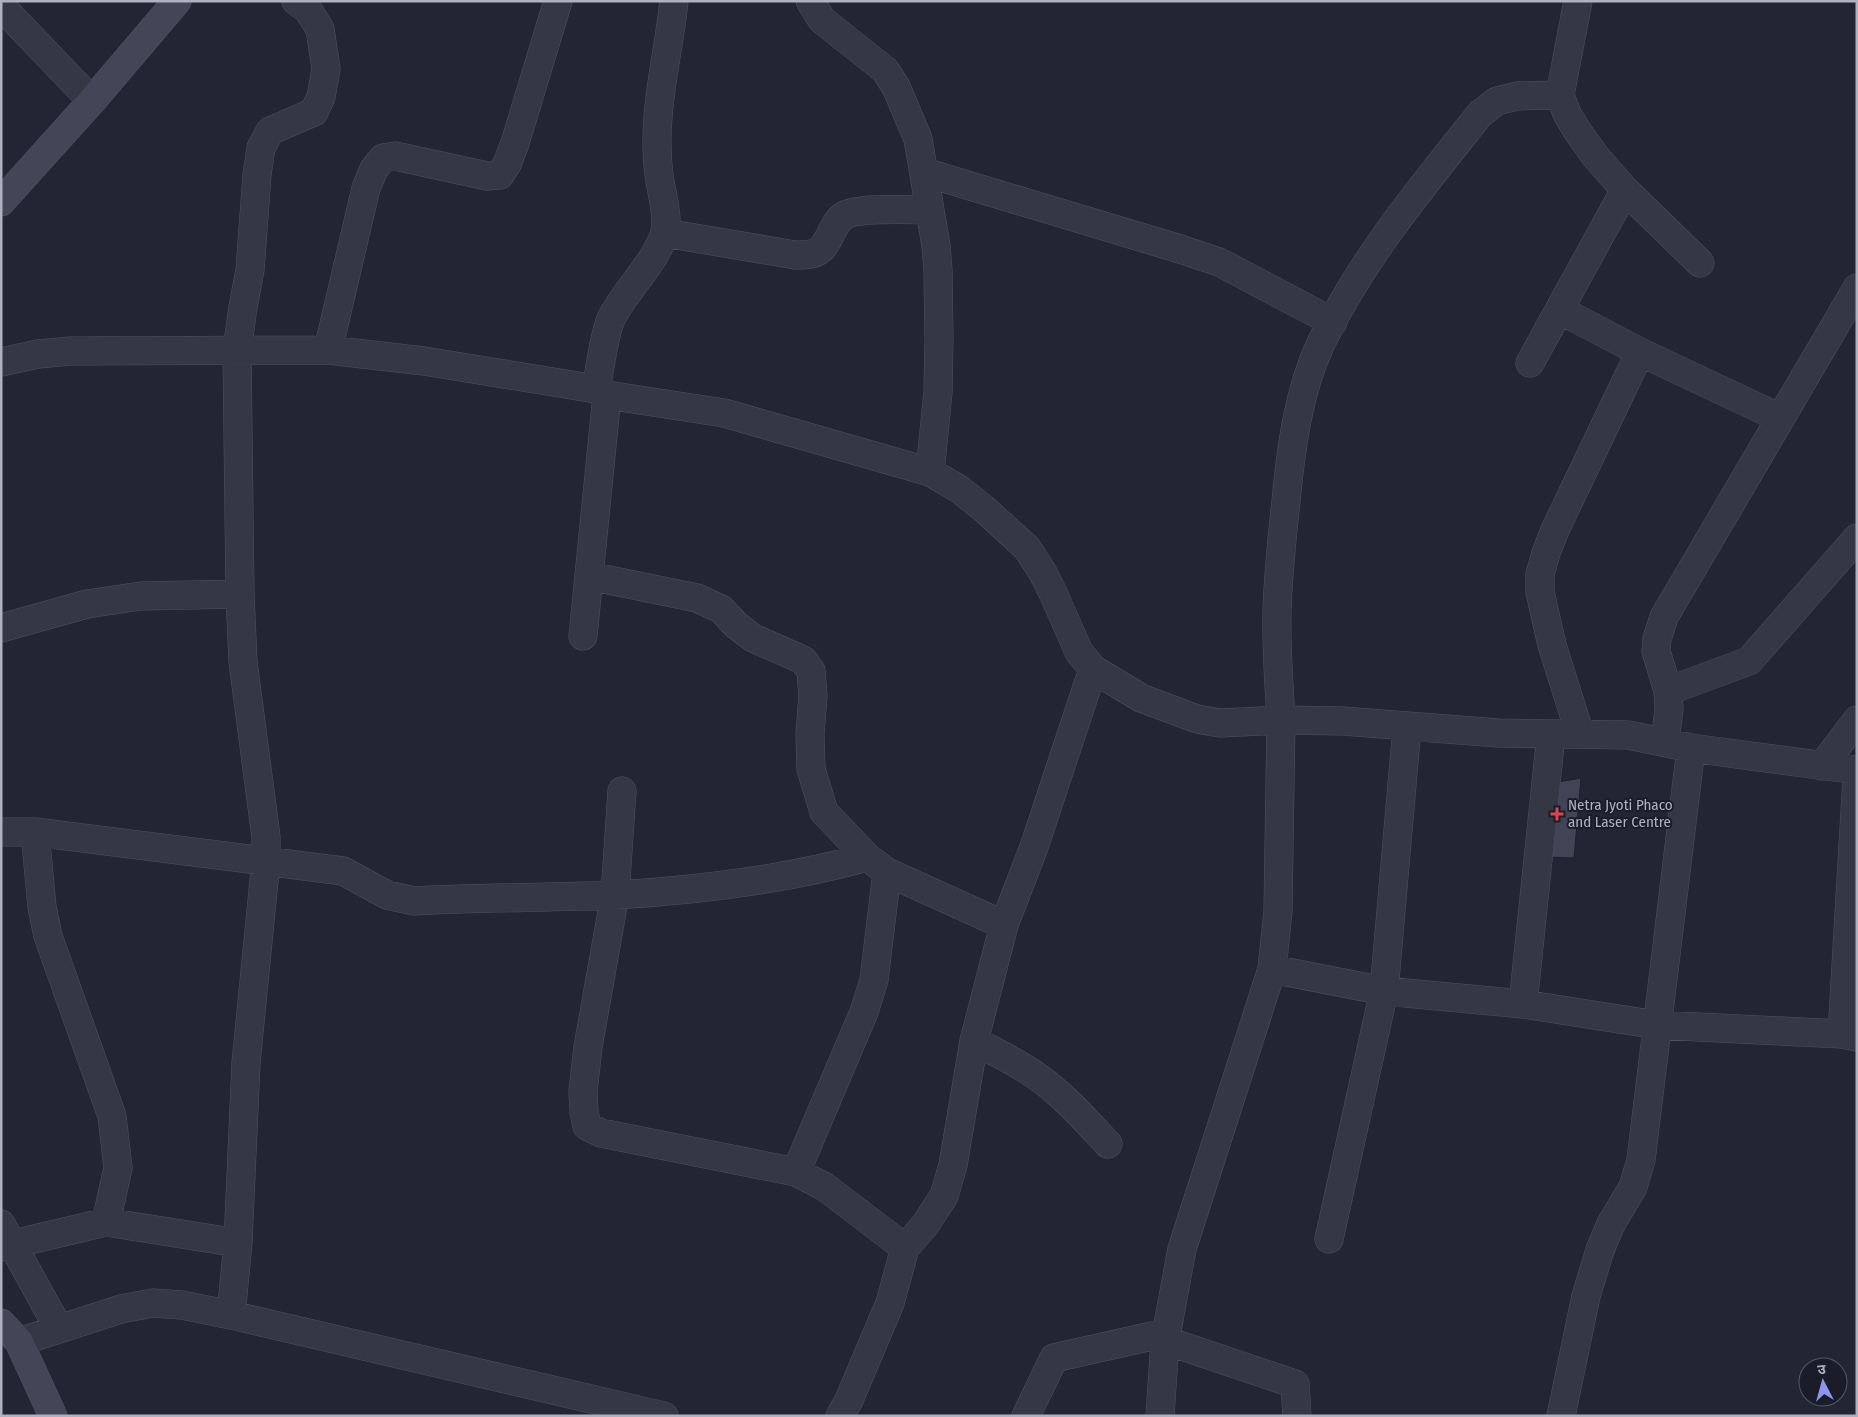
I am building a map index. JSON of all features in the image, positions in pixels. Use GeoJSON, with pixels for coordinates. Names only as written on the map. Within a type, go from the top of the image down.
{"type":"FeatureCollection","features":[{"type":"Feature","properties":{"kind":"main road"},"geometry":{"type":"LineString","coordinates":[[1,202],[92,101],[177,1]]}},
{"type":"Feature","properties":{"kind":"main road"},"geometry":{"type":"LineString","coordinates":[[10,1333],[54,1416]]}},
{"type":"Feature","properties":{"kind":"street"},"geometry":{"type":"LineString","coordinates":[[231,1315],[238,1243],[246,1063],[266,860],[266,837],[243,662],[240,594],[237,350],[250,270],[261,148],[270,131],[314,112],[321,97],[326,69],[320,29],[308,10],[296,1]]}},
{"type":"Feature","properties":{"kind":"street"},"geometry":{"type":"LineString","coordinates":[[328,350],[366,188],[374,169],[382,158],[396,156],[487,176],[500,175],[507,164],[515,143],[558,1]]}},
{"type":"Feature","properties":{"kind":"street"},"geometry":{"type":"LineString","coordinates":[[583,636],[602,392],[610,321],[655,254],[665,233],[665,211],[658,154],[657,116],[674,1]]}},
{"type":"Feature","properties":{"kind":"street"},"geometry":{"type":"LineString","coordinates":[[810,1],[822,20],[885,70],[896,87],[918,139],[938,270],[938,392],[930,472]]}},
{"type":"Feature","properties":{"kind":"street"},"geometry":{"type":"LineString","coordinates":[[1578,1],[1560,95],[1567,114],[1596,156],[1625,190],[1700,263]]}},
{"type":"Feature","properties":{"kind":"street"},"geometry":{"type":"LineString","coordinates":[[1,6],[92,101]]}},
{"type":"Feature","properties":{"kind":"street"},"geometry":{"type":"LineString","coordinates":[[1160,1416],[1165,1341],[1182,1249],[1272,968],[1278,911],[1281,720],[1277,609],[1288,477],[1300,407],[1308,379],[1321,345],[1364,267],[1395,221],[1480,114],[1497,101],[1517,96],[1560,95]]}},
{"type":"Feature","properties":{"kind":"street"},"geometry":{"type":"LineString","coordinates":[[924,172],[1219,262],[1333,322]]}},
{"type":"Feature","properties":{"kind":"street"},"geometry":{"type":"LineString","coordinates":[[1530,363],[1625,190]]}},
{"type":"Feature","properties":{"kind":"street"},"geometry":{"type":"LineString","coordinates":[[665,233],[795,255],[812,254],[824,247],[837,223],[844,216],[859,211],[930,210]]}},
{"type":"Feature","properties":{"kind":"street"},"geometry":{"type":"LineString","coordinates":[[1665,742],[1668,691],[1656,650],[1657,638],[1664,617],[1857,288]]}},
{"type":"Feature","properties":{"kind":"street"},"geometry":{"type":"LineString","coordinates":[[1560,310],[1640,352],[1780,418]]}},
{"type":"Feature","properties":{"kind":"street"},"geometry":{"type":"LineString","coordinates":[[1,362],[38,354],[71,351],[328,350],[424,361],[724,413],[930,472],[959,489],[1027,548],[1043,573],[1079,652],[1093,669],[1141,698],[1197,719],[1220,723],[1281,720],[1343,721],[1407,727],[1550,735],[1628,735],[1691,748],[1857,770]]}},
{"type":"Feature","properties":{"kind":"street"},"geometry":{"type":"LineString","coordinates":[[1580,734],[1545,619],[1540,592],[1540,574],[1555,530],[1640,352]]}},
{"type":"Feature","properties":{"kind":"street"},"geometry":{"type":"LineString","coordinates":[[1668,691],[1749,660],[1857,538]]}},
{"type":"Feature","properties":{"kind":"street"},"geometry":{"type":"LineString","coordinates":[[589,576],[697,598],[721,609],[736,625],[753,638],[803,660],[811,671],[813,696],[810,733],[811,769],[824,812],[877,864],[1004,925]]}},
{"type":"Feature","properties":{"kind":"street"},"geometry":{"type":"LineString","coordinates":[[1,628],[86,604],[141,596],[240,594]]}},
{"type":"Feature","properties":{"kind":"street"},"geometry":{"type":"LineString","coordinates":[[840,1416],[849,1400],[890,1303],[905,1248],[925,1225],[944,1196],[954,1165],[974,1041],[1004,925],[1034,847],[1093,669]]}},
{"type":"Feature","properties":{"kind":"street"},"geometry":{"type":"LineString","coordinates":[[1822,766],[1857,720]]}},
{"type":"Feature","properties":{"kind":"street"},"geometry":{"type":"LineString","coordinates":[[1329,1239],[1384,991],[1407,727]]}},
{"type":"Feature","properties":{"kind":"street"},"geometry":{"type":"LineString","coordinates":[[1523,1004],[1550,735]]}},
{"type":"Feature","properties":{"kind":"street"},"geometry":{"type":"LineString","coordinates":[[1561,1416],[1586,1296],[1600,1250],[1611,1224],[1633,1187],[1641,1160],[1691,748]]}},
{"type":"Feature","properties":{"kind":"street"},"geometry":{"type":"LineString","coordinates":[[1272,968],[1384,991],[1523,1004],[1657,1026],[1849,1036],[1857,777]]}},
{"type":"Feature","properties":{"kind":"street"},"geometry":{"type":"LineString","coordinates":[[622,791],[614,895],[588,1047],[583,1091],[587,1126],[601,1133],[796,1172],[825,1187],[905,1248]]}},
{"type":"Feature","properties":{"kind":"street"},"geometry":{"type":"LineString","coordinates":[[1,832],[35,832],[343,871],[387,895],[414,901],[614,895],[701,889],[824,869],[877,864]]}},
{"type":"Feature","properties":{"kind":"street"},"geometry":{"type":"LineString","coordinates":[[35,832],[42,908],[48,936],[112,1116],[118,1168],[106,1222]]}},
{"type":"Feature","properties":{"kind":"street"},"geometry":{"type":"LineString","coordinates":[[796,1172],[864,1012],[874,980],[877,864]]}},
{"type":"Feature","properties":{"kind":"street"},"geometry":{"type":"LineString","coordinates":[[974,1041],[1014,1061],[1041,1080],[1059,1094],[1108,1144]]}},
{"type":"Feature","properties":{"kind":"street"},"geometry":{"type":"LineString","coordinates":[[59,1330],[5,1239],[106,1222],[238,1243]]}},
{"type":"Feature","properties":{"kind":"street"},"geometry":{"type":"LineString","coordinates":[[10,1333],[59,1330],[121,1309],[153,1303],[182,1305],[664,1416]]}},
{"type":"Feature","properties":{"kind":"street"},"geometry":{"type":"LineString","coordinates":[[1026,1416],[1054,1358],[1152,1336],[1295,1384],[1297,1416]]}},
{"type":"Feature","properties":{"kind":"building"},"geometry":{"type":"Polygon","coordinates":[[[1581,778],[1574,858],[1545,857],[1553,783],[1581,778]]]}},
{"type":"Feature","properties":{"kind":"place","name":"Netra Jyoti Phaco and Laser Centre"},"geometry":{"type":"Point","coordinates":[1557,814]}}]}
